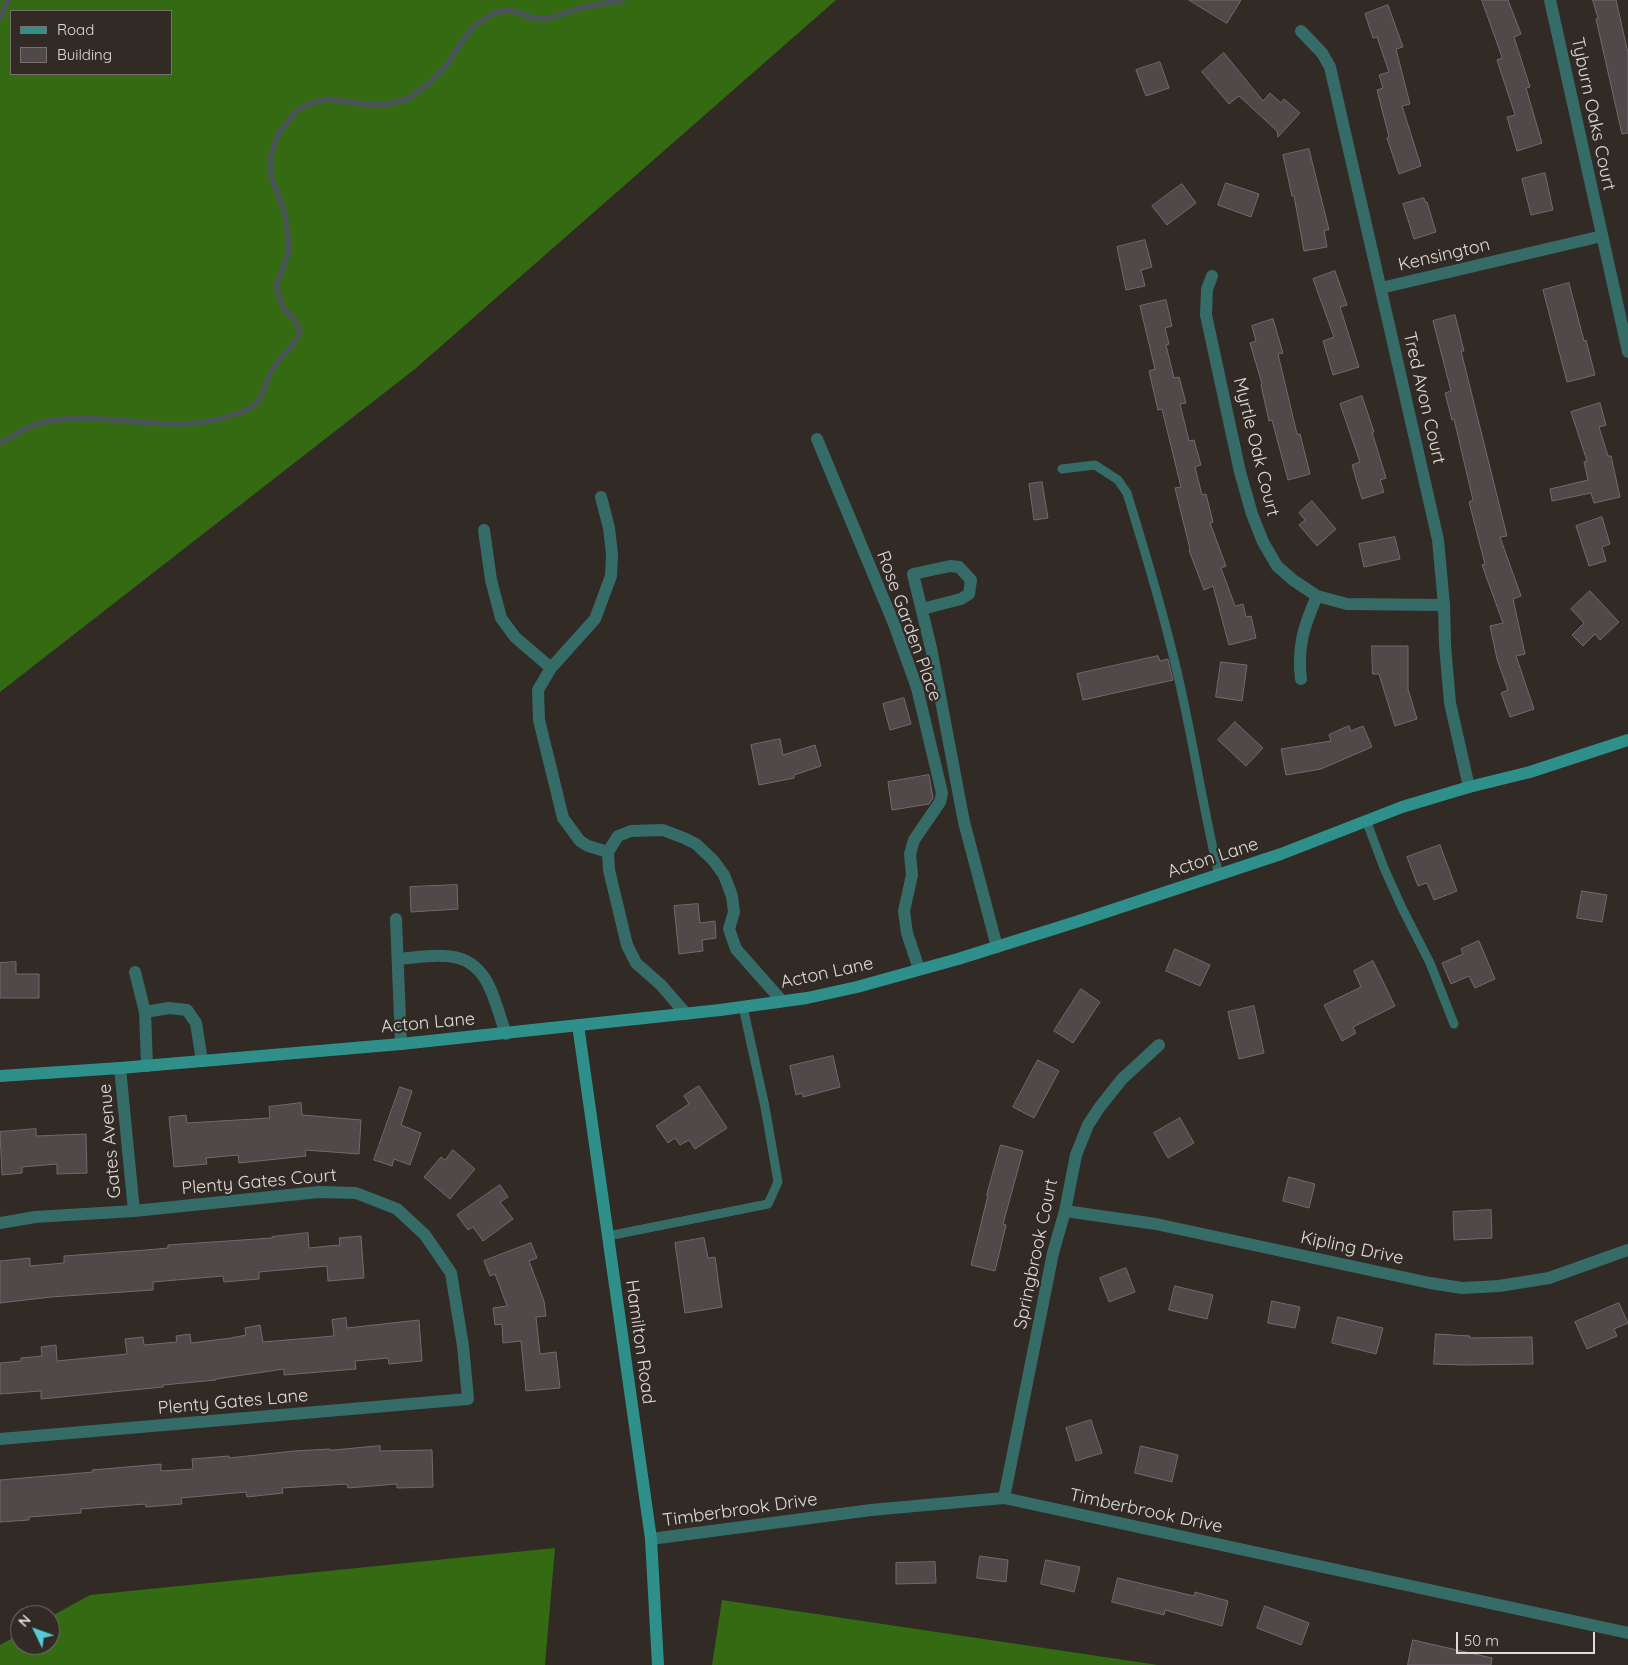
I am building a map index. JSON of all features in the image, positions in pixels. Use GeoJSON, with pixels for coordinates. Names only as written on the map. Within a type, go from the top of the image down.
{"type":"FeatureCollection","features":[{"type":"Feature","properties":{"kind":"street","name":"Tyburn Oaks Court"},"geometry":{"type":"LineString","coordinates":[[1550,0],[1628,352]]}},
{"type":"Feature","properties":{"kind":"street","name":"Tred Avon Court"},"geometry":{"type":"LineString","coordinates":[[1301,31],[1322,53],[1330,67],[1438,540],[1450,703],[1469,787]]}},
{"type":"Feature","properties":{"kind":"street","name":"Kensington"},"geometry":{"type":"LineString","coordinates":[[1381,288],[1602,236]]}},
{"type":"Feature","properties":{"kind":"street","name":"Myrtle Oak Court"},"geometry":{"type":"LineString","coordinates":[[1212,276],[1207,289],[1206,315],[1240,472],[1252,514],[1263,542],[1277,566],[1293,580],[1317,596],[1347,604],[1444,605]]}},
{"type":"Feature","properties":{"kind":"street","name":"Rose Garden Place"},"geometry":{"type":"LineString","coordinates":[[817,439],[894,624],[917,688],[942,793],[940,802],[914,840],[910,854],[912,875],[904,911],[907,933],[919,969]]}},
{"type":"Feature","properties":{"kind":"street"},"geometry":{"type":"LineString","coordinates":[[601,497],[609,528],[612,554],[611,576],[595,619],[551,668],[538,690],[539,720],[563,818],[580,840],[588,846],[608,852]]}},
{"type":"Feature","properties":{"kind":"street"},"geometry":{"type":"LineString","coordinates":[[484,530],[491,580],[501,618],[515,637],[551,668]]}},
{"type":"Feature","properties":{"kind":"street"},"geometry":{"type":"LineString","coordinates":[[922,609],[961,599],[969,594],[971,580],[959,567],[950,566],[913,574],[931,648],[964,822],[997,947]]}},
{"type":"Feature","properties":{"kind":"street"},"geometry":{"type":"LineString","coordinates":[[1301,680],[1300,645],[1306,622],[1317,596]]}},
{"type":"Feature","properties":{"kind":"street","name":"Acton Lane"},"geometry":{"type":"LineString","coordinates":[[0,1076],[147,1066],[506,1034],[686,1014],[807,998],[857,987],[997,947],[1281,854],[1402,807],[1469,787],[1530,772],[1628,740]]}},
{"type":"Feature","properties":{"kind":"street"},"geometry":{"type":"LineString","coordinates":[[686,1014],[661,985],[636,963],[627,945],[609,870],[608,852],[618,836],[631,831],[663,830],[696,844],[713,860],[724,875],[732,896],[734,912],[729,929],[736,949],[782,1001]]}},
{"type":"Feature","properties":{"kind":"street"},"geometry":{"type":"LineString","coordinates":[[396,918],[401,1044]]}},
{"type":"Feature","properties":{"kind":"street"},"geometry":{"type":"LineString","coordinates":[[398,960],[444,956],[462,958],[471,962],[485,976],[506,1034]]}},
{"type":"Feature","properties":{"kind":"street"},"geometry":{"type":"LineString","coordinates":[[135,972],[145,1012],[147,1066]]}},
{"type":"Feature","properties":{"kind":"street"},"geometry":{"type":"LineString","coordinates":[[145,1012],[169,1008],[187,1010],[196,1023],[202,1061]]}},
{"type":"Feature","properties":{"kind":"street","name":"Hamilton Road"},"geometry":{"type":"LineString","coordinates":[[578,1025],[651,1539],[658,1665]]}},
{"type":"Feature","properties":{"kind":"street","name":"Springbrook Court"},"geometry":{"type":"LineString","coordinates":[[1004,1498],[1053,1253],[1066,1211],[1076,1155],[1088,1125],[1122,1079],[1159,1046]]}},
{"type":"Feature","properties":{"kind":"street","name":"Gates Avenue"},"geometry":{"type":"LineString","coordinates":[[120,1068],[134,1211]]}},
{"type":"Feature","properties":{"kind":"street","name":"Plenty Gates Court"},"geometry":{"type":"LineString","coordinates":[[0,1223],[35,1217],[134,1211],[319,1192],[356,1193],[396,1209],[425,1236],[451,1274],[463,1346],[468,1399]]}},
{"type":"Feature","properties":{"kind":"street","name":"Kipling Drive"},"geometry":{"type":"LineString","coordinates":[[1066,1211],[1156,1224],[1420,1281],[1462,1288],[1499,1286],[1549,1278],[1628,1250]]}},
{"type":"Feature","properties":{"kind":"street","name":"Plenty Gates Lane"},"geometry":{"type":"LineString","coordinates":[[0,1439],[468,1399]]}},
{"type":"Feature","properties":{"kind":"street","name":"Timberbrook Drive"},"geometry":{"type":"LineString","coordinates":[[651,1539],[871,1510],[1004,1498],[1628,1633]]}},
{"type":"Feature","properties":{"kind":"lane"},"geometry":{"type":"LineString","coordinates":[[1062,469],[1094,465],[1118,480],[1127,493],[1173,652],[1219,875]]}},
{"type":"Feature","properties":{"kind":"lane"},"geometry":{"type":"LineString","coordinates":[[1366,820],[1384,868],[1430,963],[1454,1024]]}},
{"type":"Feature","properties":{"kind":"lane"},"geometry":{"type":"LineString","coordinates":[[608,1236],[768,1204],[778,1182],[765,1107],[743,1007]]}},
{"type":"Feature","properties":{"kind":"green space"},"geometry":{"type":"Polygon","coordinates":[[[0,0],[836,0],[415,369],[0,692],[0,0]]]}},
{"type":"Feature","properties":{"kind":"green space"},"geometry":{"type":"Polygon","coordinates":[[[555,1548],[545,1665],[0,1665],[0,1645],[10,1640],[10,1655],[60,1655],[60,1612],[90,1595],[555,1548]]]}},
{"type":"Feature","properties":{"kind":"green space"},"geometry":{"type":"Polygon","coordinates":[[[722,1600],[1158,1665],[712,1665],[722,1600]]]}},
{"type":"Feature","properties":{"kind":"building"},"geometry":{"type":"Polygon","coordinates":[[[1189,0],[1241,0],[1227,23],[1189,0]]]}},
{"type":"Feature","properties":{"kind":"building"},"geometry":{"type":"Polygon","coordinates":[[[1482,0],[1508,0],[1521,34],[1514,37],[1530,87],[1526,88],[1542,143],[1517,151],[1507,117],[1515,115],[1497,60],[1502,58],[1482,0]]]}},
{"type":"Feature","properties":{"kind":"building"},"geometry":{"type":"Polygon","coordinates":[[[1593,0],[1616,0],[1628,53],[1628,133],[1622,134],[1593,0]]]}},
{"type":"Feature","properties":{"kind":"building"},"geometry":{"type":"Polygon","coordinates":[[[1388,5],[1403,47],[1396,49],[1410,104],[1402,106],[1421,166],[1399,174],[1387,138],[1389,137],[1377,90],[1383,88],[1379,75],[1389,72],[1377,37],[1373,38],[1365,14],[1388,5]]]}},
{"type":"Feature","properties":{"kind":"building"},"geometry":{"type":"Polygon","coordinates":[[[1224,53],[1263,101],[1270,93],[1281,103],[1284,99],[1300,113],[1278,137],[1277,131],[1239,96],[1229,104],[1202,72],[1224,53]]]}},
{"type":"Feature","properties":{"kind":"building"},"geometry":{"type":"Polygon","coordinates":[[[1160,62],[1169,88],[1146,96],[1136,70],[1160,62]]]}},
{"type":"Feature","properties":{"kind":"building"},"geometry":{"type":"Polygon","coordinates":[[[1309,149],[1329,230],[1324,230],[1327,247],[1304,251],[1294,196],[1292,196],[1283,155],[1309,149]]]}},
{"type":"Feature","properties":{"kind":"building"},"geometry":{"type":"Polygon","coordinates":[[[1545,173],[1553,210],[1531,215],[1522,179],[1545,173]]]}},
{"type":"Feature","properties":{"kind":"building"},"geometry":{"type":"Polygon","coordinates":[[[1226,183],[1259,194],[1251,217],[1218,205],[1226,183]]]}},
{"type":"Feature","properties":{"kind":"building"},"geometry":{"type":"Polygon","coordinates":[[[1182,184],[1196,203],[1167,225],[1152,206],[1182,184]]]}},
{"type":"Feature","properties":{"kind":"building"},"geometry":{"type":"Polygon","coordinates":[[[1424,198],[1436,232],[1414,239],[1403,204],[1424,198]]]}},
{"type":"Feature","properties":{"kind":"building"},"geometry":{"type":"Polygon","coordinates":[[[1145,240],[1152,267],[1141,270],[1145,286],[1126,290],[1117,247],[1145,240]]]}},
{"type":"Feature","properties":{"kind":"building"},"geometry":{"type":"Polygon","coordinates":[[[1335,271],[1347,305],[1340,307],[1359,367],[1333,375],[1323,341],[1334,337],[1313,279],[1335,271]]]}},
{"type":"Feature","properties":{"kind":"building"},"geometry":{"type":"Polygon","coordinates":[[[1569,283],[1595,375],[1567,382],[1543,290],[1569,283]]]}},
{"type":"Feature","properties":{"kind":"building"},"geometry":{"type":"Polygon","coordinates":[[[1166,300],[1172,326],[1165,328],[1169,344],[1166,345],[1174,378],[1179,377],[1186,403],[1180,404],[1189,441],[1194,440],[1201,465],[1195,467],[1202,495],[1206,494],[1213,522],[1210,523],[1226,566],[1221,568],[1235,606],[1243,604],[1246,617],[1251,616],[1256,638],[1229,645],[1213,586],[1204,590],[1189,550],[1175,488],[1181,487],[1162,409],[1158,410],[1149,371],[1155,369],[1140,306],[1166,300]]]}},
{"type":"Feature","properties":{"kind":"building"},"geometry":{"type":"Polygon","coordinates":[[[1455,315],[1464,351],[1461,351],[1507,536],[1500,537],[1521,596],[1513,599],[1525,654],[1516,656],[1534,709],[1510,717],[1501,693],[1508,690],[1497,659],[1490,626],[1503,623],[1482,565],[1485,564],[1469,502],[1473,500],[1454,419],[1452,420],[1445,393],[1451,391],[1433,321],[1455,315]]]}},
{"type":"Feature","properties":{"kind":"building"},"geometry":{"type":"Polygon","coordinates":[[[1273,319],[1283,353],[1278,354],[1297,434],[1300,434],[1310,474],[1288,480],[1272,420],[1269,421],[1262,384],[1250,343],[1256,341],[1252,326],[1273,319]]]}},
{"type":"Feature","properties":{"kind":"building"},"geometry":{"type":"Polygon","coordinates":[[[1362,396],[1386,478],[1380,480],[1384,492],[1362,499],[1352,465],[1360,462],[1340,404],[1362,396]]]}},
{"type":"Feature","properties":{"kind":"building"},"geometry":{"type":"Polygon","coordinates":[[[1600,403],[1606,425],[1599,427],[1608,456],[1611,456],[1620,497],[1594,503],[1591,493],[1552,501],[1550,489],[1588,480],[1584,462],[1587,461],[1571,412],[1600,403]]]}},
{"type":"Feature","properties":{"kind":"building"},"geometry":{"type":"Polygon","coordinates":[[[1042,482],[1048,518],[1034,520],[1029,484],[1042,482]]]}},
{"type":"Feature","properties":{"kind":"building"},"geometry":{"type":"Polygon","coordinates":[[[1312,501],[1336,529],[1317,546],[1299,525],[1305,520],[1299,513],[1312,501]]]}},
{"type":"Feature","properties":{"kind":"building"},"geometry":{"type":"Polygon","coordinates":[[[1602,517],[1610,544],[1602,547],[1606,561],[1589,566],[1576,526],[1602,517]]]}},
{"type":"Feature","properties":{"kind":"building"},"geometry":{"type":"Polygon","coordinates":[[[1395,537],[1400,559],[1364,567],[1359,544],[1395,537]]]}},
{"type":"Feature","properties":{"kind":"building"},"geometry":{"type":"Polygon","coordinates":[[[1590,591],[1619,622],[1600,640],[1595,634],[1583,646],[1572,635],[1584,623],[1571,609],[1590,591]]]}},
{"type":"Feature","properties":{"kind":"building"},"geometry":{"type":"Polygon","coordinates":[[[1372,646],[1408,646],[1408,689],[1417,719],[1395,726],[1379,674],[1373,674],[1372,646]]]}},
{"type":"Feature","properties":{"kind":"building"},"geometry":{"type":"Polygon","coordinates":[[[1158,656],[1160,661],[1168,659],[1173,680],[1083,700],[1077,674],[1158,656]]]}},
{"type":"Feature","properties":{"kind":"building"},"geometry":{"type":"Polygon","coordinates":[[[1221,662],[1247,665],[1242,701],[1216,697],[1221,662]]]}},
{"type":"Feature","properties":{"kind":"building"},"geometry":{"type":"Polygon","coordinates":[[[904,698],[911,724],[890,730],[883,704],[904,698]]]}},
{"type":"Feature","properties":{"kind":"building"},"geometry":{"type":"Polygon","coordinates":[[[1235,722],[1263,748],[1246,766],[1218,740],[1235,722]]]}},
{"type":"Feature","properties":{"kind":"building"},"geometry":{"type":"Polygon","coordinates":[[[1349,726],[1351,731],[1363,726],[1372,747],[1321,769],[1286,775],[1281,749],[1331,741],[1329,735],[1349,726]]]}},
{"type":"Feature","properties":{"kind":"building"},"geometry":{"type":"Polygon","coordinates":[[[780,739],[783,755],[815,745],[821,766],[794,775],[794,778],[759,785],[751,745],[780,739]]]}},
{"type":"Feature","properties":{"kind":"building"},"geometry":{"type":"Polygon","coordinates":[[[929,775],[933,798],[929,804],[892,810],[888,782],[929,775]]]}},
{"type":"Feature","properties":{"kind":"building"},"geometry":{"type":"Polygon","coordinates":[[[1440,845],[1457,891],[1434,900],[1427,883],[1418,886],[1407,857],[1440,845]]]}},
{"type":"Feature","properties":{"kind":"building"},"geometry":{"type":"Polygon","coordinates":[[[457,885],[458,909],[411,912],[410,887],[457,885]]]}},
{"type":"Feature","properties":{"kind":"building"},"geometry":{"type":"Polygon","coordinates":[[[1582,891],[1607,895],[1602,922],[1577,918],[1582,891]]]}},
{"type":"Feature","properties":{"kind":"building"},"geometry":{"type":"Polygon","coordinates":[[[698,904],[700,923],[715,921],[716,938],[702,940],[703,951],[679,954],[674,906],[698,904]]]}},
{"type":"Feature","properties":{"kind":"building"},"geometry":{"type":"Polygon","coordinates":[[[1479,941],[1495,979],[1475,988],[1469,976],[1451,984],[1442,963],[1463,954],[1461,949],[1479,941]]]}},
{"type":"Feature","properties":{"kind":"building"},"geometry":{"type":"Polygon","coordinates":[[[1175,949],[1210,965],[1200,986],[1166,971],[1175,949]]]}},
{"type":"Feature","properties":{"kind":"building"},"geometry":{"type":"Polygon","coordinates":[[[1373,961],[1395,1006],[1353,1027],[1356,1033],[1342,1041],[1324,1005],[1361,987],[1354,971],[1373,961]]]}},
{"type":"Feature","properties":{"kind":"building"},"geometry":{"type":"Polygon","coordinates":[[[16,962],[16,974],[39,974],[39,998],[0,998],[0,963],[16,962]]]}},
{"type":"Feature","properties":{"kind":"building"},"geometry":{"type":"Polygon","coordinates":[[[1081,989],[1100,1002],[1073,1043],[1054,1031],[1081,989]]]}},
{"type":"Feature","properties":{"kind":"building"},"geometry":{"type":"Polygon","coordinates":[[[1254,1006],[1264,1053],[1239,1059],[1228,1012],[1254,1006]]]}},
{"type":"Feature","properties":{"kind":"building"},"geometry":{"type":"Polygon","coordinates":[[[833,1056],[840,1087],[803,1097],[802,1093],[796,1095],[790,1066],[833,1056]]]}},
{"type":"Feature","properties":{"kind":"building"},"geometry":{"type":"Polygon","coordinates":[[[1038,1060],[1059,1071],[1034,1118],[1013,1107],[1038,1060]]]}},
{"type":"Feature","properties":{"kind":"building"},"geometry":{"type":"Polygon","coordinates":[[[699,1086],[727,1128],[695,1149],[689,1140],[680,1145],[675,1138],[668,1143],[656,1126],[689,1104],[684,1096],[699,1086]]]}},
{"type":"Feature","properties":{"kind":"building"},"geometry":{"type":"Polygon","coordinates":[[[400,1087],[412,1091],[401,1125],[421,1133],[410,1165],[394,1159],[392,1166],[374,1160],[400,1087]]]}},
{"type":"Feature","properties":{"kind":"building"},"geometry":{"type":"Polygon","coordinates":[[[301,1103],[302,1115],[361,1120],[359,1154],[305,1150],[306,1156],[239,1163],[238,1155],[206,1158],[207,1164],[174,1167],[169,1117],[186,1115],[187,1123],[270,1118],[269,1107],[301,1103]]]}},
{"type":"Feature","properties":{"kind":"building"},"geometry":{"type":"Polygon","coordinates":[[[1180,1118],[1194,1143],[1168,1158],[1154,1133],[1180,1118]]]}},
{"type":"Feature","properties":{"kind":"building"},"geometry":{"type":"Polygon","coordinates":[[[36,1129],[36,1136],[86,1134],[87,1173],[57,1174],[57,1164],[22,1167],[22,1173],[2,1175],[0,1132],[36,1129]]]}},
{"type":"Feature","properties":{"kind":"building"},"geometry":{"type":"Polygon","coordinates":[[[1001,1145],[1023,1151],[1003,1224],[1006,1225],[995,1271],[971,1265],[1001,1145]]]}},
{"type":"Feature","properties":{"kind":"building"},"geometry":{"type":"Polygon","coordinates":[[[453,1150],[475,1169],[450,1199],[424,1177],[441,1157],[445,1160],[453,1150]]]}},
{"type":"Feature","properties":{"kind":"building"},"geometry":{"type":"Polygon","coordinates":[[[1289,1177],[1315,1184],[1309,1208],[1283,1201],[1289,1177]]]}},
{"type":"Feature","properties":{"kind":"building"},"geometry":{"type":"Polygon","coordinates":[[[500,1185],[508,1197],[500,1202],[513,1219],[483,1241],[473,1227],[468,1230],[457,1215],[500,1185]]]}},
{"type":"Feature","properties":{"kind":"building"},"geometry":{"type":"Polygon","coordinates":[[[1491,1210],[1492,1238],[1454,1240],[1453,1212],[1491,1210]]]}},
{"type":"Feature","properties":{"kind":"building"},"geometry":{"type":"Polygon","coordinates":[[[308,1233],[309,1248],[340,1245],[339,1238],[361,1236],[364,1278],[328,1281],[327,1266],[259,1272],[259,1279],[224,1282],[223,1276],[153,1282],[153,1290],[51,1297],[0,1303],[0,1261],[30,1258],[30,1266],[64,1263],[64,1256],[168,1248],[168,1245],[272,1238],[308,1233]]]}},
{"type":"Feature","properties":{"kind":"building"},"geometry":{"type":"Polygon","coordinates":[[[704,1238],[708,1258],[715,1257],[722,1307],[685,1313],[675,1243],[704,1238]]]}},
{"type":"Feature","properties":{"kind":"building"},"geometry":{"type":"Polygon","coordinates":[[[531,1243],[537,1258],[529,1261],[544,1301],[546,1316],[536,1317],[540,1354],[556,1352],[560,1388],[526,1391],[521,1341],[503,1343],[502,1324],[495,1325],[493,1308],[507,1306],[495,1274],[490,1276],[484,1261],[531,1243]]]}},
{"type":"Feature","properties":{"kind":"building"},"geometry":{"type":"Polygon","coordinates":[[[1126,1268],[1135,1292],[1109,1302],[1100,1278],[1126,1268]]]}},
{"type":"Feature","properties":{"kind":"building"},"geometry":{"type":"Polygon","coordinates":[[[1175,1286],[1213,1295],[1207,1319],[1169,1310],[1175,1286]]]}},
{"type":"Feature","properties":{"kind":"building"},"geometry":{"type":"Polygon","coordinates":[[[1272,1301],[1300,1307],[1295,1328],[1268,1323],[1272,1301]]]}},
{"type":"Feature","properties":{"kind":"building"},"geometry":{"type":"Polygon","coordinates":[[[1619,1303],[1628,1323],[1614,1329],[1617,1336],[1587,1349],[1575,1322],[1619,1303]]]}},
{"type":"Feature","properties":{"kind":"building"},"geometry":{"type":"Polygon","coordinates":[[[1338,1317],[1383,1328],[1376,1354],[1332,1343],[1338,1317]]]}},
{"type":"Feature","properties":{"kind":"building"},"geometry":{"type":"Polygon","coordinates":[[[346,1318],[347,1328],[419,1320],[422,1361],[389,1364],[388,1358],[355,1361],[356,1369],[284,1375],[284,1369],[216,1380],[163,1385],[163,1387],[41,1399],[41,1391],[0,1394],[0,1363],[42,1356],[41,1347],[56,1345],[57,1361],[127,1354],[125,1339],[143,1337],[144,1345],[177,1342],[176,1336],[190,1334],[191,1343],[246,1335],[245,1328],[260,1325],[263,1342],[334,1336],[332,1320],[346,1318]]]}},
{"type":"Feature","properties":{"kind":"building"},"geometry":{"type":"Polygon","coordinates":[[[1436,1334],[1470,1336],[1470,1338],[1532,1337],[1533,1364],[1434,1364],[1436,1334]]]}},
{"type":"Feature","properties":{"kind":"building"},"geometry":{"type":"Polygon","coordinates":[[[1091,1420],[1102,1453],[1076,1461],[1066,1428],[1091,1420]]]}},
{"type":"Feature","properties":{"kind":"building"},"geometry":{"type":"Polygon","coordinates":[[[380,1446],[380,1451],[432,1450],[433,1487],[397,1488],[397,1484],[348,1488],[347,1484],[282,1488],[283,1493],[247,1497],[246,1492],[181,1498],[182,1504],[146,1507],[145,1504],[81,1509],[81,1513],[29,1517],[29,1520],[0,1522],[0,1480],[161,1464],[161,1471],[193,1469],[192,1459],[229,1456],[229,1458],[294,1451],[380,1446]]]}},
{"type":"Feature","properties":{"kind":"building"},"geometry":{"type":"Polygon","coordinates":[[[1141,1446],[1178,1455],[1172,1482],[1135,1473],[1141,1446]]]}},
{"type":"Feature","properties":{"kind":"building"},"geometry":{"type":"Polygon","coordinates":[[[980,1556],[1008,1560],[1006,1582],[977,1578],[980,1556]]]}},
{"type":"Feature","properties":{"kind":"building"},"geometry":{"type":"Polygon","coordinates":[[[1046,1560],[1080,1567],[1074,1592],[1041,1584],[1046,1560]]]}},
{"type":"Feature","properties":{"kind":"building"},"geometry":{"type":"Polygon","coordinates":[[[935,1562],[936,1583],[896,1584],[896,1563],[935,1562]]]}},
{"type":"Feature","properties":{"kind":"building"},"geometry":{"type":"Polygon","coordinates":[[[1118,1578],[1194,1596],[1195,1592],[1228,1601],[1222,1626],[1165,1610],[1164,1615],[1112,1602],[1118,1578]]]}},
{"type":"Feature","properties":{"kind":"building"},"geometry":{"type":"Polygon","coordinates":[[[1265,1606],[1309,1623],[1301,1645],[1257,1628],[1265,1606]]]}},
{"type":"Feature","properties":{"kind":"building"},"geometry":{"type":"Polygon","coordinates":[[[1413,1640],[1492,1658],[1491,1665],[1408,1665],[1413,1640]]]}},
{"type":"Feature","properties":{"kind":"waterway"},"geometry":{"type":"LineString","coordinates":[[0,18],[8,0]]}},
{"type":"Feature","properties":{"kind":"waterway"},"geometry":{"type":"LineString","coordinates":[[0,443],[35,424],[64,419],[185,424],[209,421],[240,413],[251,408],[260,399],[272,370],[294,343],[300,330],[294,319],[283,308],[276,285],[289,252],[287,226],[283,208],[271,176],[271,156],[278,134],[297,110],[314,102],[328,99],[369,105],[389,104],[409,98],[428,84],[447,65],[475,25],[494,13],[509,10],[534,19],[550,18],[580,8],[623,0]]}}]}
